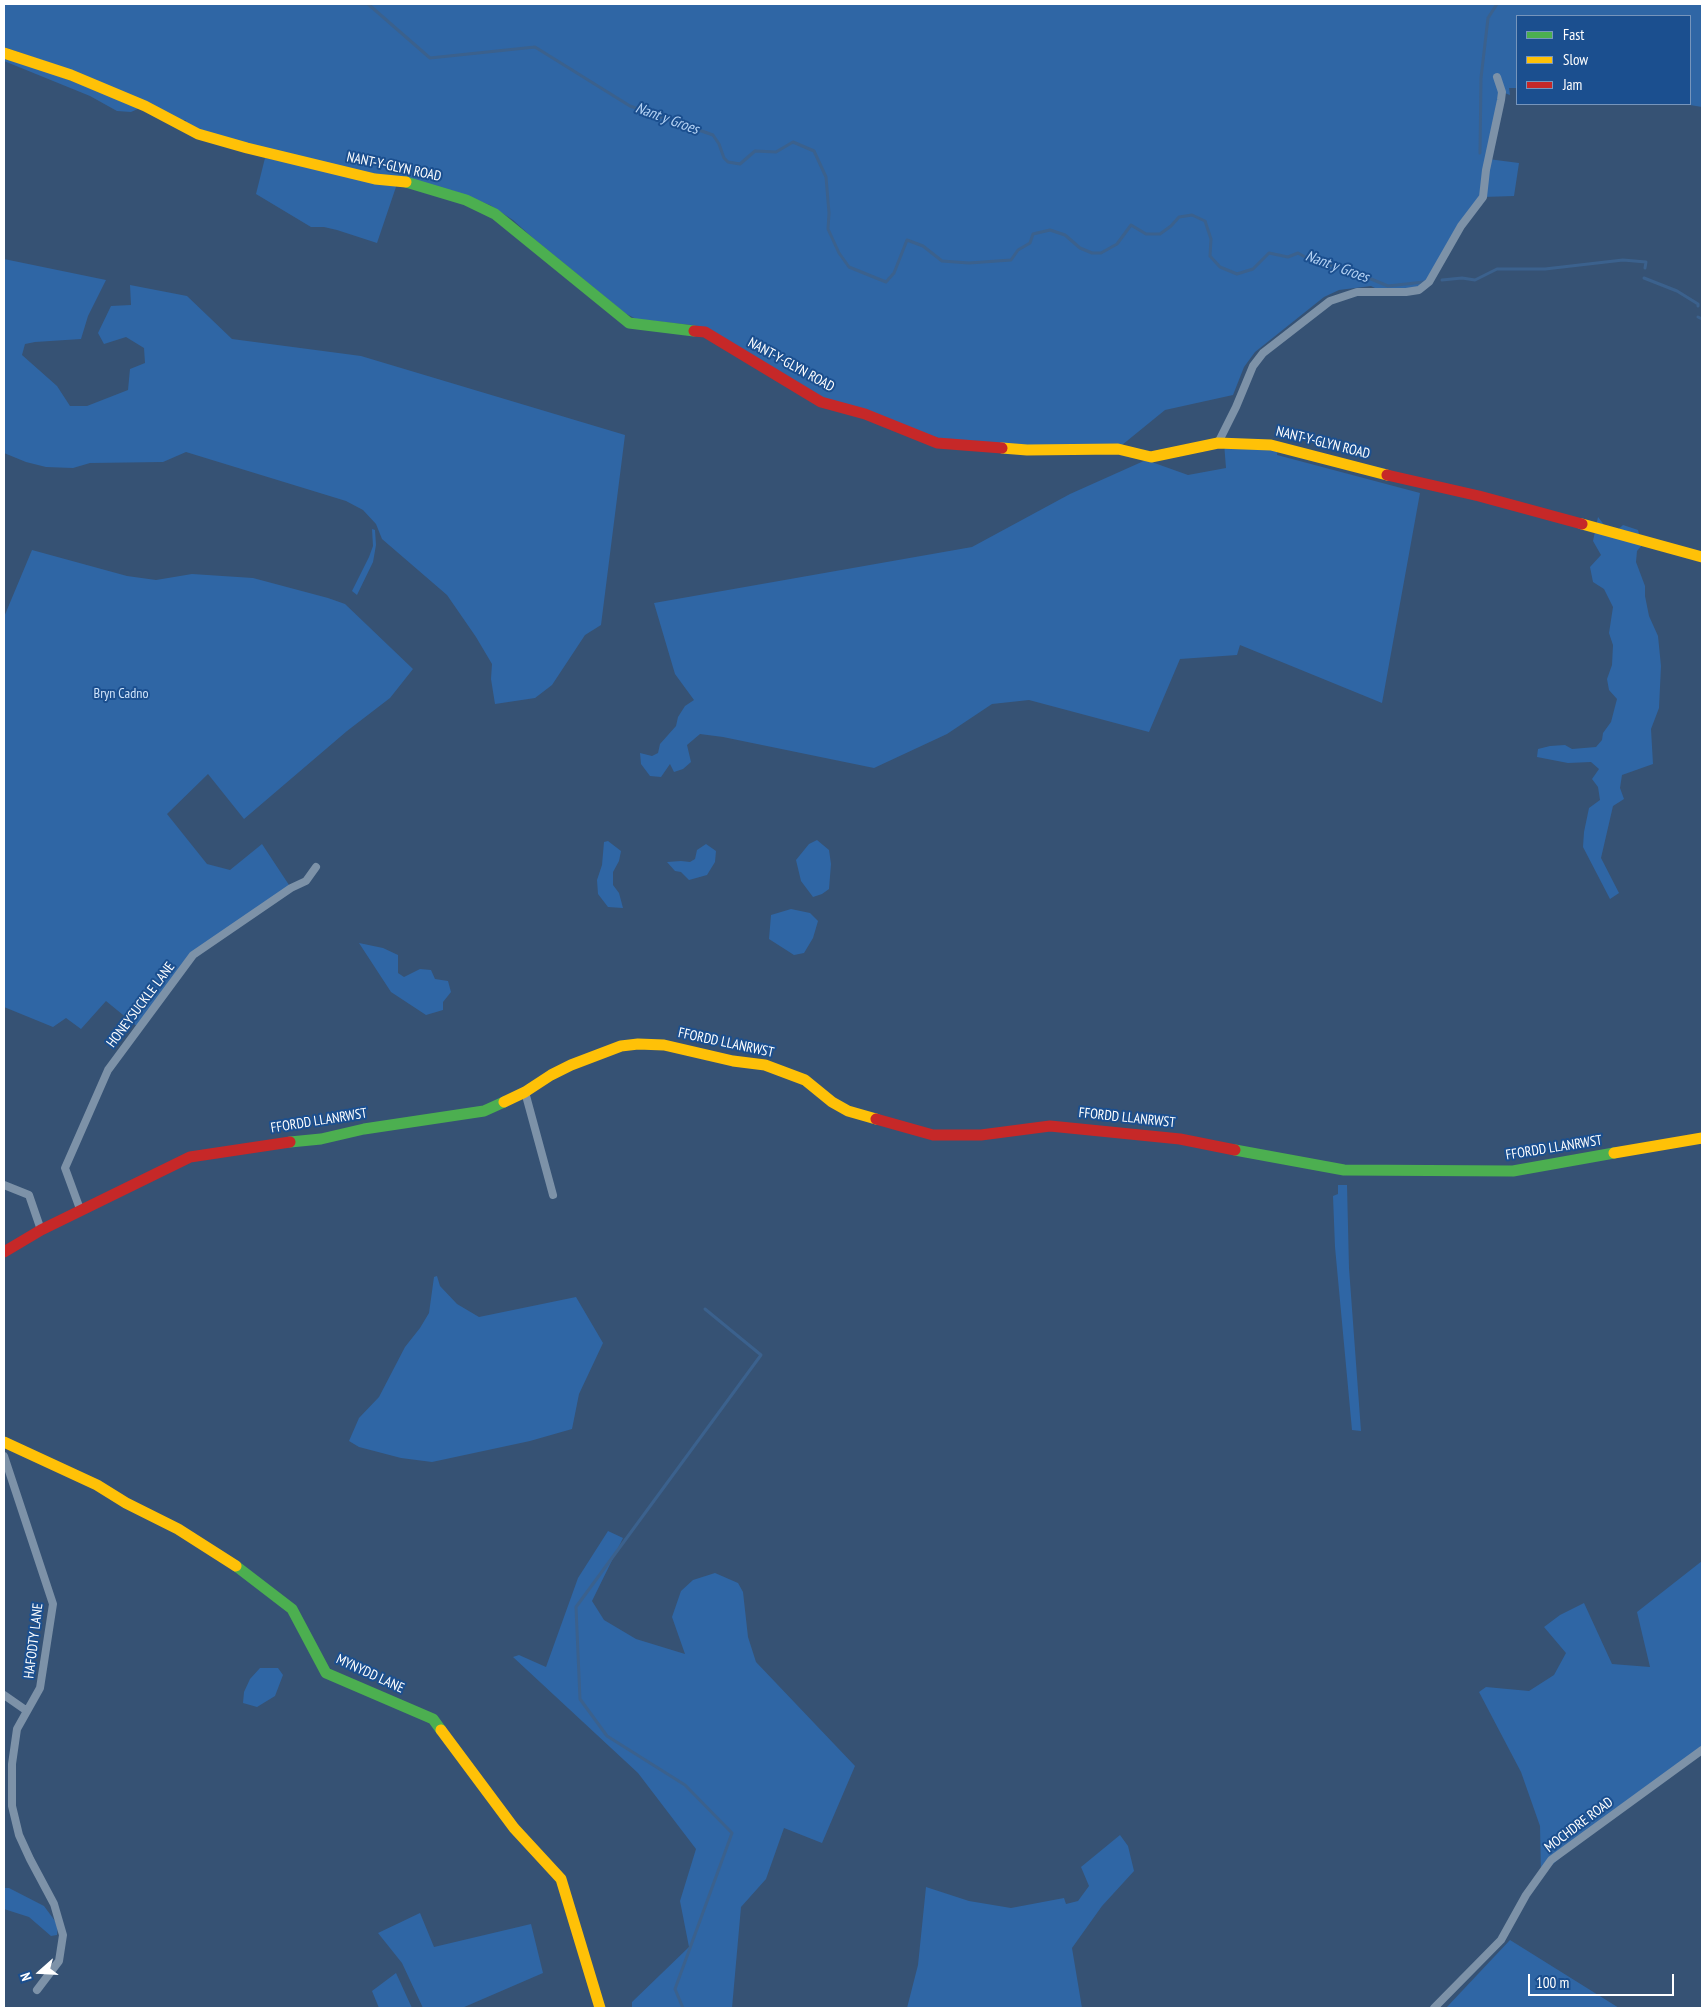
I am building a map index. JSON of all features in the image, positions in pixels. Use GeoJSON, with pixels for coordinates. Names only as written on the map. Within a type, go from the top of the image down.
{"type":"FeatureCollection","features":[{"type":"Feature","properties":{"kind":"street","name":"NANT-Y-GLYN ROAD"},"geometry":{"type":"LineString","coordinates":[[4,53],[71,75],[145,106],[198,134],[375,179],[398,180],[419,185],[466,200],[495,214],[629,324],[705,332],[821,402],[865,414],[937,443],[1028,450],[1118,448],[1151,457],[1218,443],[1271,444],[1443,489],[1479,496],[1702,557]]}},
{"type":"Feature","properties":{"kind":"street"},"geometry":{"type":"LineString","coordinates":[[1218,443],[1253,366],[1263,353],[1330,301],[1357,292],[1406,292],[1420,290],[1429,282],[1461,226],[1483,197],[1486,170],[1502,92],[1497,77]]}},
{"type":"Feature","properties":{"kind":"street","name":"HONEYSUCKLE LANE"},"geometry":{"type":"LineString","coordinates":[[80,1210],[65,1168],[108,1070],[193,955],[291,888],[306,881],[316,867]]}},
{"type":"Feature","properties":{"kind":"street","name":"FFORDD LLANRWST"},"geometry":{"type":"LineString","coordinates":[[4,1252],[80,1210],[190,1158],[258,1146],[321,1139],[364,1129],[484,1111],[525,1092],[551,1075],[574,1064],[621,1046],[638,1044],[664,1045],[734,1061],[765,1065],[805,1080],[832,1102],[848,1111],[933,1135],[981,1135],[1050,1126],[1180,1139],[1287,1161],[1344,1170],[1513,1171],[1702,1138]]}},
{"type":"Feature","properties":{"kind":"street"},"geometry":{"type":"LineString","coordinates":[[525,1092],[553,1195]]}},
{"type":"Feature","properties":{"kind":"street"},"geometry":{"type":"LineString","coordinates":[[4,1185],[29,1195],[41,1230]]}},
{"type":"Feature","properties":{"kind":"street","name":"MYNYDD LANE"},"geometry":{"type":"LineString","coordinates":[[4,1442],[97,1485],[126,1504],[178,1529],[246,1572],[292,1609],[326,1672],[433,1719],[514,1828],[561,1879],[600,2008]]}},
{"type":"Feature","properties":{"kind":"street","name":"HAFODTY LANE"},"geometry":{"type":"LineString","coordinates":[[4,1456],[53,1604],[40,1688],[17,1729],[12,1764],[12,1806],[19,1835],[54,1904],[63,1935],[60,1960],[37,1990]]}},
{"type":"Feature","properties":{"kind":"street"},"geometry":{"type":"LineString","coordinates":[[4,1695],[27,1711]]}},
{"type":"Feature","properties":{"kind":"street","name":"MOCHDRE ROAD"},"geometry":{"type":"LineString","coordinates":[[1434,2008],[1501,1940],[1526,1895],[1551,1860],[1702,1750]]}},
{"type":"Feature","properties":{"kind":"street"},"geometry":{"type":"LineString","coordinates":[[4,1810],[12,1806]]}},
{"type":"Feature","properties":{"kind":"green space"},"geometry":{"type":"Polygon","coordinates":[[[4,4],[1702,4],[1702,107],[1690,105],[1691,15],[1516,15],[1516,88],[1509,88],[1510,95],[1502,92],[1488,159],[1519,163],[1514,196],[1483,197],[1429,282],[1419,290],[1383,292],[1371,286],[1339,290],[1324,297],[1255,352],[1244,367],[1233,395],[1165,410],[1122,445],[1022,446],[941,439],[823,398],[692,325],[636,319],[625,313],[513,220],[490,205],[454,191],[398,181],[377,243],[337,230],[311,227],[256,194],[265,158],[375,179],[375,175],[231,140],[185,124],[186,120],[178,120],[67,69],[4,47],[4,4]]]}},
{"type":"Feature","properties":{"kind":"green space"},"geometry":{"type":"Polygon","coordinates":[[[4,56],[142,107],[131,112],[117,111],[90,96],[4,61],[4,56]]]}},
{"type":"Feature","properties":{"kind":"green space"},"geometry":{"type":"Polygon","coordinates":[[[4,259],[106,280],[88,316],[81,339],[25,344],[22,355],[57,386],[70,406],[87,406],[128,390],[130,369],[145,363],[144,348],[126,337],[104,344],[98,333],[111,306],[131,305],[130,285],[187,296],[232,339],[361,356],[625,435],[601,625],[585,635],[552,685],[535,698],[495,704],[491,679],[492,664],[447,595],[382,539],[376,524],[363,510],[346,501],[186,452],[163,462],[90,463],[73,468],[46,467],[26,462],[4,453],[4,259]]]}},
{"type":"Feature","properties":{"kind":"green space"},"geometry":{"type":"Polygon","coordinates":[[[1224,443],[1278,446],[1277,455],[1420,493],[1382,703],[1240,645],[1237,655],[1180,659],[1149,732],[1029,700],[992,704],[947,734],[874,768],[700,734],[687,745],[691,762],[683,769],[674,772],[670,764],[661,777],[650,776],[641,764],[640,753],[652,756],[658,753],[660,744],[676,726],[678,717],[685,706],[694,700],[675,674],[654,603],[972,547],[1070,494],[1146,460],[1188,475],[1226,468],[1224,443]]]}},
{"type":"Feature","properties":{"kind":"green space"},"geometry":{"type":"Polygon","coordinates":[[[1598,517],[1612,535],[1623,525],[1638,530],[1642,545],[1637,551],[1636,562],[1645,586],[1649,616],[1658,636],[1661,666],[1659,708],[1651,729],[1653,764],[1622,775],[1620,788],[1624,799],[1613,806],[1601,858],[1619,893],[1610,899],[1583,847],[1589,808],[1600,800],[1598,787],[1592,779],[1599,769],[1591,762],[1568,763],[1537,757],[1538,749],[1550,746],[1565,745],[1572,749],[1596,747],[1602,740],[1603,733],[1611,722],[1617,699],[1609,690],[1607,679],[1612,665],[1613,645],[1609,633],[1613,607],[1604,589],[1593,582],[1590,567],[1601,555],[1593,541],[1598,517]]]}},
{"type":"Feature","properties":{"kind":"green space"},"geometry":{"type":"Polygon","coordinates":[[[372,529],[375,530],[376,545],[373,562],[357,595],[352,591],[373,546],[372,529]]]}},
{"type":"Feature","properties":{"kind":"green space","name":"Bryn Cadno"},"geometry":{"type":"Polygon","coordinates":[[[32,550],[127,576],[156,580],[192,574],[253,578],[328,598],[345,604],[413,669],[390,698],[347,731],[244,819],[208,774],[167,814],[207,864],[230,870],[262,844],[291,888],[193,955],[139,1028],[106,1001],[81,1029],[66,1018],[53,1027],[4,1007],[4,617],[32,550]]]}},
{"type":"Feature","properties":{"kind":"green space"},"geometry":{"type":"Polygon","coordinates":[[[817,840],[829,850],[831,864],[829,889],[813,897],[801,881],[796,860],[809,844],[817,840]]]}},
{"type":"Feature","properties":{"kind":"green space"},"geometry":{"type":"Polygon","coordinates":[[[608,841],[621,851],[619,861],[613,872],[613,885],[619,893],[623,908],[608,907],[598,894],[597,880],[602,865],[604,842],[608,841]]]}},
{"type":"Feature","properties":{"kind":"green space"},"geometry":{"type":"Polygon","coordinates":[[[706,844],[716,851],[715,862],[707,875],[689,880],[681,872],[675,871],[667,862],[690,862],[695,859],[697,850],[706,844]]]}},
{"type":"Feature","properties":{"kind":"green space"},"geometry":{"type":"Polygon","coordinates":[[[791,909],[810,913],[818,921],[813,938],[804,953],[794,955],[769,939],[771,915],[791,909]]]}},
{"type":"Feature","properties":{"kind":"green space"},"geometry":{"type":"Polygon","coordinates":[[[359,943],[383,948],[398,955],[398,973],[404,977],[420,969],[431,970],[435,979],[448,981],[451,992],[443,1002],[443,1010],[426,1015],[391,992],[359,943]]]}},
{"type":"Feature","properties":{"kind":"green space"},"geometry":{"type":"Polygon","coordinates":[[[1338,1185],[1347,1185],[1349,1268],[1361,1431],[1352,1430],[1335,1247],[1333,1196],[1338,1194],[1338,1185]]]}},
{"type":"Feature","properties":{"kind":"green space"},"geometry":{"type":"Polygon","coordinates":[[[437,1276],[440,1286],[457,1304],[479,1317],[576,1297],[603,1343],[579,1394],[572,1429],[530,1441],[432,1462],[401,1458],[359,1447],[349,1441],[359,1418],[379,1397],[405,1347],[429,1313],[434,1277],[437,1276]]]}},
{"type":"Feature","properties":{"kind":"green space"},"geometry":{"type":"Polygon","coordinates":[[[608,1531],[623,1538],[592,1601],[604,1620],[636,1639],[685,1654],[672,1617],[681,1591],[693,1580],[715,1573],[738,1583],[743,1592],[748,1637],[756,1662],[855,1766],[822,1843],[784,1828],[766,1879],[741,1907],[732,2008],[632,2008],[632,2002],[689,1947],[680,1901],[696,1849],[638,1773],[513,1657],[519,1655],[546,1667],[578,1578],[608,1531]]]}},
{"type":"Feature","properties":{"kind":"green space"},"geometry":{"type":"Polygon","coordinates":[[[1702,1561],[1702,1750],[1608,1818],[1541,1874],[1540,1826],[1521,1772],[1479,1692],[1486,1687],[1529,1691],[1554,1675],[1566,1653],[1544,1627],[1560,1615],[1584,1603],[1612,1664],[1650,1667],[1637,1612],[1702,1561]]]}},
{"type":"Feature","properties":{"kind":"green space"},"geometry":{"type":"Polygon","coordinates":[[[260,1668],[278,1668],[283,1675],[275,1696],[257,1707],[243,1703],[244,1692],[250,1679],[260,1668]]]}},
{"type":"Feature","properties":{"kind":"green space"},"geometry":{"type":"Polygon","coordinates":[[[1120,1835],[1128,1846],[1134,1871],[1102,1906],[1072,1948],[1082,2008],[907,2008],[918,1965],[926,1887],[969,1901],[1011,1908],[1064,1898],[1066,1904],[1078,1901],[1089,1886],[1081,1867],[1120,1835]]]}},
{"type":"Feature","properties":{"kind":"green space"},"geometry":{"type":"Polygon","coordinates":[[[4,1888],[9,1888],[44,1906],[58,1925],[57,1935],[51,1936],[29,1917],[4,1909],[4,1888]]]}},
{"type":"Feature","properties":{"kind":"green space"},"geometry":{"type":"Polygon","coordinates":[[[420,1913],[434,1947],[531,1924],[543,1973],[462,2008],[423,2008],[402,1963],[378,1933],[420,1913]]]}},
{"type":"Feature","properties":{"kind":"green space"},"geometry":{"type":"Polygon","coordinates":[[[1510,1940],[1619,2008],[1446,2008],[1510,1940]]]}},
{"type":"Feature","properties":{"kind":"green space"},"geometry":{"type":"Polygon","coordinates":[[[396,1973],[412,2008],[379,2008],[372,1991],[396,1973]]]}},
{"type":"Feature","properties":{"kind":"waterway","name":"Nant y Groes"},"geometry":{"type":"LineString","coordinates":[[361,4],[368,4],[430,58],[535,47],[630,106],[713,135],[719,144],[724,158],[728,162],[740,164],[755,151],[776,152],[793,142],[814,151],[826,177],[829,213],[828,229],[839,253],[849,267],[886,282],[894,273],[907,240],[923,246],[942,261],[969,263],[1011,260],[1018,250],[1030,243],[1033,234],[1050,230],[1065,235],[1080,248],[1092,253],[1101,253],[1117,244],[1131,225],[1146,234],[1160,234],[1179,217],[1192,215],[1205,221],[1211,239],[1210,256],[1220,267],[1237,274],[1253,269],[1269,253],[1288,257],[1298,253],[1312,261],[1347,269],[1388,286],[1424,282]]}},
{"type":"Feature","properties":{"kind":"waterway"},"geometry":{"type":"LineString","coordinates":[[1480,153],[1481,78],[1488,18],[1497,4]]}},
{"type":"Feature","properties":{"kind":"waterway","name":"Nant y Groes"},"geometry":{"type":"LineString","coordinates":[[1442,280],[1462,278],[1475,280],[1497,269],[1545,269],[1623,260],[1646,262],[1645,268]]}},
{"type":"Feature","properties":{"kind":"waterway","name":"Nant y Groes"},"geometry":{"type":"LineString","coordinates":[[1644,278],[1677,291],[1698,304],[1698,306]]}},
{"type":"Feature","properties":{"kind":"waterway","name":"Nant y Groes"},"geometry":{"type":"LineString","coordinates":[[1698,317],[1702,319]]}},
{"type":"Feature","properties":{"kind":"waterway"},"geometry":{"type":"LineString","coordinates":[[683,2008],[675,1989],[732,1833],[685,1785],[607,1736],[580,1699],[576,1607],[761,1355],[705,1309]]}},
{"type":"Feature","properties":{"kind":"traffic: fast"},"geometry":{"type":"LineString","coordinates":[[406,182],[466,200],[495,214],[629,323],[694,331]]}},
{"type":"Feature","properties":{"kind":"traffic: fast"},"geometry":{"type":"LineString","coordinates":[[290,1142],[321,1139],[364,1129],[484,1111],[504,1102]]}},
{"type":"Feature","properties":{"kind":"traffic: fast"},"geometry":{"type":"LineString","coordinates":[[1235,1150],[1344,1170],[1513,1171],[1614,1153]]}},
{"type":"Feature","properties":{"kind":"traffic: fast"},"geometry":{"type":"LineString","coordinates":[[236,1566],[292,1609],[326,1673],[433,1719],[441,1730]]}},
{"type":"Feature","properties":{"kind":"traffic: slow"},"geometry":{"type":"LineString","coordinates":[[4,53],[71,75],[145,106],[198,134],[375,179],[406,182]]}},
{"type":"Feature","properties":{"kind":"traffic: slow"},"geometry":{"type":"LineString","coordinates":[[1002,448],[1027,450],[1118,449],[1151,457],[1218,443],[1271,445],[1387,475]]}},
{"type":"Feature","properties":{"kind":"traffic: slow"},"geometry":{"type":"LineString","coordinates":[[1582,524],[1702,557]]}},
{"type":"Feature","properties":{"kind":"traffic: slow"},"geometry":{"type":"LineString","coordinates":[[504,1102],[571,1065],[621,1046],[638,1044],[664,1045],[733,1061],[765,1065],[805,1080],[832,1102],[848,1111],[876,1119]]}},
{"type":"Feature","properties":{"kind":"traffic: slow"},"geometry":{"type":"LineString","coordinates":[[1614,1153],[1702,1138]]}},
{"type":"Feature","properties":{"kind":"traffic: slow"},"geometry":{"type":"LineString","coordinates":[[4,1442],[97,1485],[126,1503],[178,1529],[236,1566]]}},
{"type":"Feature","properties":{"kind":"traffic: slow"},"geometry":{"type":"LineString","coordinates":[[441,1730],[514,1828],[561,1879],[600,2008]]}},
{"type":"Feature","properties":{"kind":"traffic: jam"},"geometry":{"type":"LineString","coordinates":[[694,331],[705,332],[821,402],[865,414],[937,443],[1002,448]]}},
{"type":"Feature","properties":{"kind":"traffic: jam"},"geometry":{"type":"LineString","coordinates":[[1387,475],[1479,496],[1582,524]]}},
{"type":"Feature","properties":{"kind":"traffic: jam"},"geometry":{"type":"LineString","coordinates":[[876,1119],[933,1135],[981,1135],[1050,1126],[1180,1139],[1235,1150]]}},
{"type":"Feature","properties":{"kind":"traffic: jam"},"geometry":{"type":"LineString","coordinates":[[4,1252],[41,1230],[190,1157],[290,1142]]}}]}
